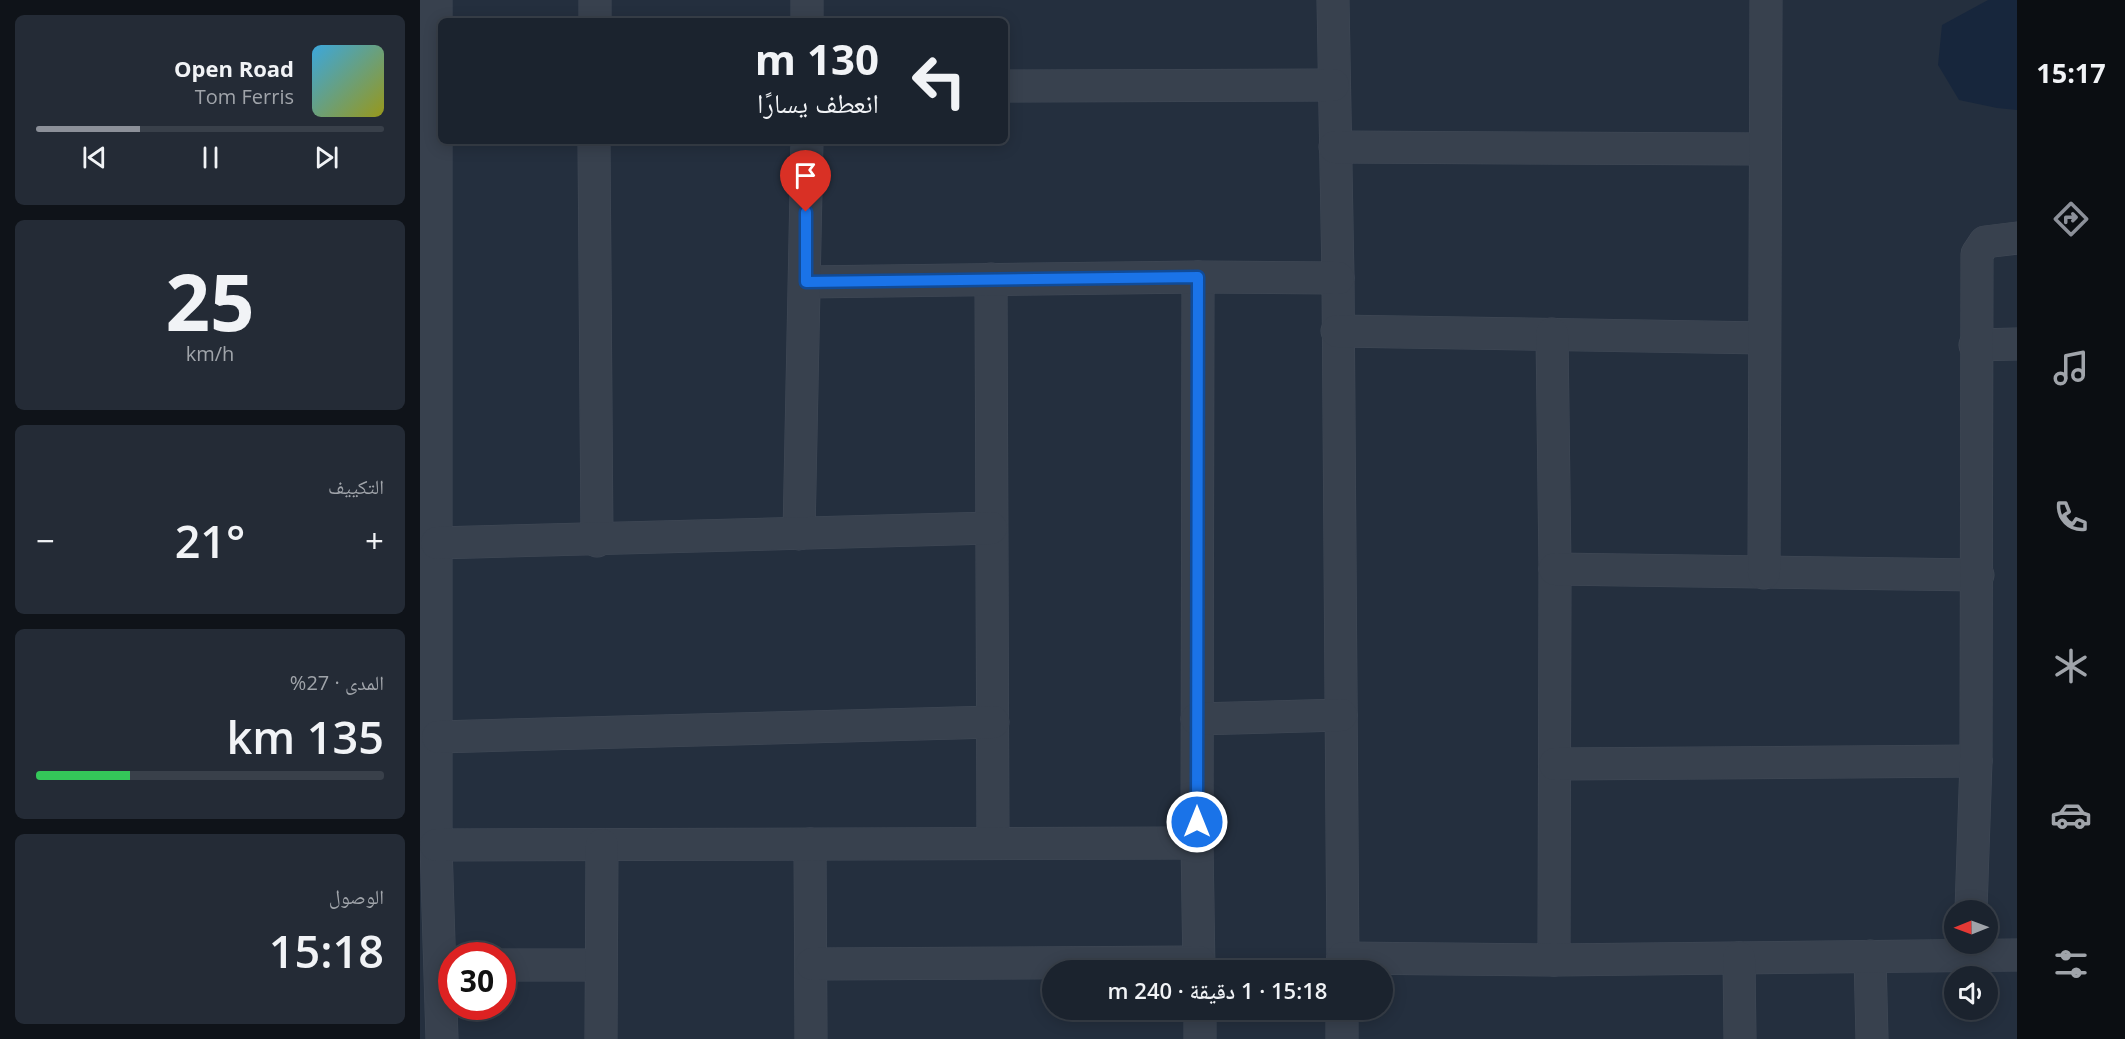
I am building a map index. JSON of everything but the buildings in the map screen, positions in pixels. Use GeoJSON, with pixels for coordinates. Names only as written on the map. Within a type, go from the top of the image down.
{"type":"FeatureCollection","features":[{"type":"Feature","properties":{"kind":"street"},"geometry":{"type":"LineString","coordinates":[[436,0],[429,141],[429,332],[437,543],[436,845],[444,942]]}},
{"type":"Feature","properties":{"kind":"street"},"geometry":{"type":"LineString","coordinates":[[595,0],[595,18]]}},
{"type":"Feature","properties":{"kind":"street"},"geometry":{"type":"LineString","coordinates":[[807,0],[807,18]]}},
{"type":"Feature","properties":{"kind":"street"},"geometry":{"type":"LineString","coordinates":[[1333,0],[1338,278],[1343,960]]}},
{"type":"Feature","properties":{"kind":"street"},"geometry":{"type":"LineString","coordinates":[[1764,573],[1766,0]]}},
{"type":"Feature","properties":{"kind":"street"},"geometry":{"type":"LineString","coordinates":[[1008,86],[1333,85]]}},
{"type":"Feature","properties":{"kind":"street"},"geometry":{"type":"LineString","coordinates":[[594,144],[597,541]]}},
{"type":"Feature","properties":{"kind":"street"},"geometry":{"type":"LineString","coordinates":[[799,534],[806,282],[807,144]]}},
{"type":"Feature","properties":{"kind":"street"},"geometry":{"type":"LineString","coordinates":[[1335,147],[1765,149]]}},
{"type":"Feature","properties":{"kind":"street"},"geometry":{"type":"LineString","coordinates":[[1971,900],[1976,761],[1978,575],[1977,254],[1980,245],[1985,242],[2017,238]]}},
{"type":"Feature","properties":{"kind":"street"},"geometry":{"type":"LineString","coordinates":[[806,282],[1198,277],[1338,278]]}},
{"type":"Feature","properties":{"kind":"street"},"geometry":{"type":"LineString","coordinates":[[1198,277],[1199,960]]}},
{"type":"Feature","properties":{"kind":"street"},"geometry":{"type":"LineString","coordinates":[[991,279],[993,843]]}},
{"type":"Feature","properties":{"kind":"street"},"geometry":{"type":"LineString","coordinates":[[1337,331],[1764,338]]}},
{"type":"Feature","properties":{"kind":"street"},"geometry":{"type":"LineString","coordinates":[[1552,334],[1555,569],[1554,960]]}},
{"type":"Feature","properties":{"kind":"street"},"geometry":{"type":"LineString","coordinates":[[1976,345],[2017,345]]}},
{"type":"Feature","properties":{"kind":"street"},"geometry":{"type":"LineString","coordinates":[[437,543],[597,541],[991,528]]}},
{"type":"Feature","properties":{"kind":"street"},"geometry":{"type":"LineString","coordinates":[[1555,569],[1978,575]]}},
{"type":"Feature","properties":{"kind":"street"},"geometry":{"type":"LineString","coordinates":[[1197,718],[1341,715]]}},
{"type":"Feature","properties":{"kind":"street"},"geometry":{"type":"LineString","coordinates":[[438,737],[993,722]]}},
{"type":"Feature","properties":{"kind":"street"},"geometry":{"type":"LineString","coordinates":[[1555,764],[1976,761]]}},
{"type":"Feature","properties":{"kind":"street"},"geometry":{"type":"LineString","coordinates":[[436,845],[1197,843]]}},
{"type":"Feature","properties":{"kind":"street"},"geometry":{"type":"LineString","coordinates":[[810,844],[811,1039]]}},
{"type":"Feature","properties":{"kind":"street"},"geometry":{"type":"LineString","coordinates":[[601,1039],[602,845]]}},
{"type":"Feature","properties":{"kind":"street"},"geometry":{"type":"LineString","coordinates":[[1393,963],[1870,956],[1944,951]]}},
{"type":"Feature","properties":{"kind":"street"},"geometry":{"type":"LineString","coordinates":[[1998,953],[2017,955]]}},
{"type":"Feature","properties":{"kind":"street"},"geometry":{"type":"LineString","coordinates":[[1870,956],[1872,1039]]}},
{"type":"Feature","properties":{"kind":"street"},"geometry":{"type":"LineString","coordinates":[[1739,958],[1740,1039]]}},
{"type":"Feature","properties":{"kind":"street"},"geometry":{"type":"LineString","coordinates":[[516,965],[600,964]]}},
{"type":"Feature","properties":{"kind":"street"},"geometry":{"type":"LineString","coordinates":[[812,964],[1042,965]]}},
{"type":"Feature","properties":{"kind":"street"},"geometry":{"type":"LineString","coordinates":[[434,1027],[438,1006]]}},
{"type":"Feature","properties":{"kind":"street"},"geometry":{"type":"LineString","coordinates":[[1200,1020],[1200,1039]]}},
{"type":"Feature","properties":{"kind":"street"},"geometry":{"type":"LineString","coordinates":[[1342,1020],[1342,1039]]}},
{"type":"Feature","properties":{"kind":"water"},"geometry":{"type":"Polygon","coordinates":[[[1988,0],[2017,0],[2017,110],[1959,100],[1938,65],[1942,25],[1988,0]]]}},
{"type":"Feature","properties":{"kind":"route"},"geometry":{"type":"LineString","coordinates":[[806,212],[806,282],[1198,277],[1197,822]]}}]}
